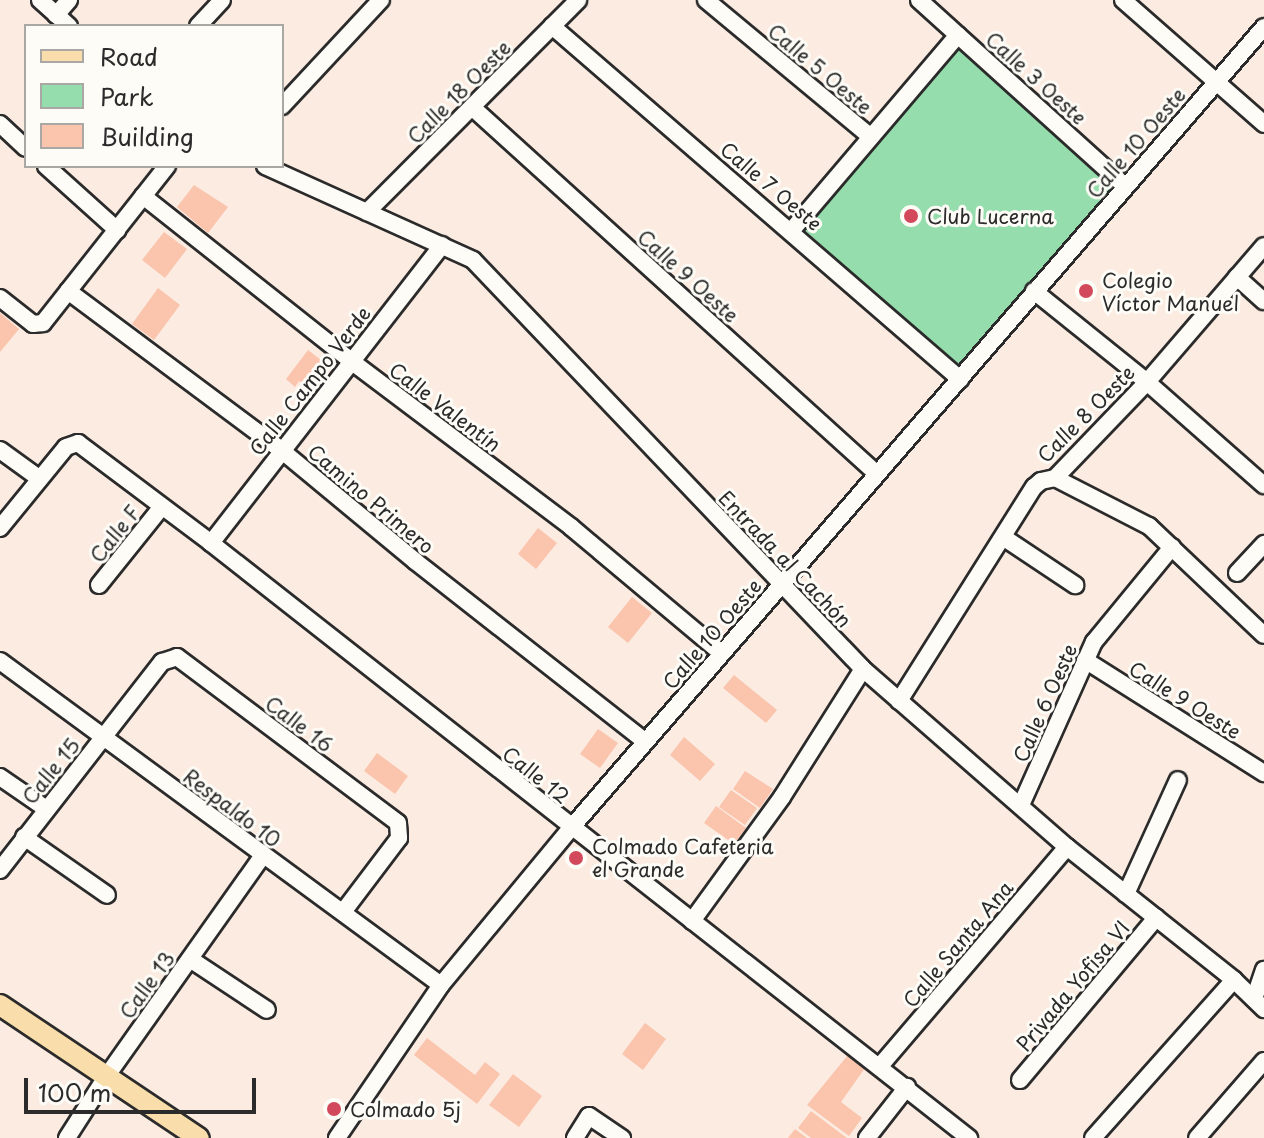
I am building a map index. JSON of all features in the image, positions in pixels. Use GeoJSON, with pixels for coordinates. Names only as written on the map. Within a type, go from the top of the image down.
{"type":"FeatureCollection","features":[{"type":"Feature","properties":{"kind":"main road"},"geometry":{"type":"LineString","coordinates":[[0,1005],[199,1138]]}},
{"type":"Feature","properties":{"kind":"street"},"geometry":{"type":"LineString","coordinates":[[40,0],[63,21],[69,0]]}},
{"type":"Feature","properties":{"kind":"street"},"geometry":{"type":"LineString","coordinates":[[200,24],[222,0]]}},
{"type":"Feature","properties":{"kind":"street"},"geometry":{"type":"LineString","coordinates":[[284,104],[381,0]]}},
{"type":"Feature","properties":{"kind":"street","name":"Calle 18 Oeste"},"geometry":{"type":"LineString","coordinates":[[367,212],[578,0]]}},
{"type":"Feature","properties":{"kind":"street","name":"Calle 5 Oeste"},"geometry":{"type":"LineString","coordinates":[[706,0],[871,137]]}},
{"type":"Feature","properties":{"kind":"street","name":"Calle 3 Oeste"},"geometry":{"type":"LineString","coordinates":[[919,0],[1125,186]]}},
{"type":"Feature","properties":{"kind":"street"},"geometry":{"type":"LineString","coordinates":[[1123,0],[1264,124]]}},
{"type":"Feature","properties":{"kind":"street","name":"Calle 7 Oeste"},"geometry":{"type":"LineString","coordinates":[[552,26],[792,230],[960,379]]}},
{"type":"Feature","properties":{"kind":"street","name":"Calle 10 Oeste"},"geometry":{"type":"LineString","coordinates":[[337,1138],[441,985],[571,828],[1264,27]]}},
{"type":"Feature","properties":{"kind":"street"},"geometry":{"type":"LineString","coordinates":[[792,230],[958,35]]}},
{"type":"Feature","properties":{"kind":"street","name":"Calle 9 Oeste"},"geometry":{"type":"LineString","coordinates":[[473,108],[877,474]]}},
{"type":"Feature","properties":{"kind":"street"},"geometry":{"type":"LineString","coordinates":[[0,124],[24,146]]}},
{"type":"Feature","properties":{"kind":"street"},"geometry":{"type":"LineString","coordinates":[[48,168],[117,230]]}},
{"type":"Feature","properties":{"kind":"street"},"geometry":{"type":"LineString","coordinates":[[0,298],[36,324],[43,323],[165,168]]}},
{"type":"Feature","properties":{"kind":"street","name":"Entrada al Cachón"},"geometry":{"type":"LineString","coordinates":[[269,168],[473,260],[863,669],[1067,847],[1234,980],[1259,1004]]}},
{"type":"Feature","properties":{"kind":"street","name":"Calle Valentín"},"geometry":{"type":"LineString","coordinates":[[143,196],[351,361],[571,527],[721,653]]}},
{"type":"Feature","properties":{"kind":"street","name":"Calle Campo Verde"},"geometry":{"type":"LineString","coordinates":[[211,543],[442,245]]}},
{"type":"Feature","properties":{"kind":"street","name":"Calle 8 Oeste"},"geometry":{"type":"LineString","coordinates":[[899,701],[1034,487],[1041,481],[1055,478],[1147,382],[1264,246]]}},
{"type":"Feature","properties":{"kind":"street"},"geometry":{"type":"LineString","coordinates":[[1237,277],[1264,301]]}},
{"type":"Feature","properties":{"kind":"street","name":"Camino Primero"},"geometry":{"type":"LineString","coordinates":[[68,291],[281,450],[535,658],[646,742]]}},
{"type":"Feature","properties":{"kind":"street"},"geometry":{"type":"LineString","coordinates":[[1034,291],[1147,382],[1264,485]]}},
{"type":"Feature","properties":{"kind":"street","name":"Calle 12"},"geometry":{"type":"LineString","coordinates":[[40,479],[66,447],[78,443],[211,543],[969,1138]]}},
{"type":"Feature","properties":{"kind":"street"},"geometry":{"type":"LineString","coordinates":[[0,450],[40,479],[0,528]]}},
{"type":"Feature","properties":{"kind":"street"},"geometry":{"type":"LineString","coordinates":[[1055,478],[1149,526],[1264,635]]}},
{"type":"Feature","properties":{"kind":"street","name":"Calle F"},"geometry":{"type":"LineString","coordinates":[[99,585],[161,508]]}},
{"type":"Feature","properties":{"kind":"street"},"geometry":{"type":"LineString","coordinates":[[1003,537],[1075,585]]}},
{"type":"Feature","properties":{"kind":"street"},"geometry":{"type":"LineString","coordinates":[[1237,573],[1264,544]]}},
{"type":"Feature","properties":{"kind":"street","name":"Calle 6 Oeste"},"geometry":{"type":"LineString","coordinates":[[1021,805],[1094,642],[1172,547]]}},
{"type":"Feature","properties":{"kind":"street","name":"Calle 16"},"geometry":{"type":"LineString","coordinates":[[105,737],[162,662],[177,657],[398,823],[399,838],[343,912]]}},
{"type":"Feature","properties":{"kind":"street","name":"Calle 9 Oeste"},"geometry":{"type":"LineString","coordinates":[[1085,660],[1264,773]]}},
{"type":"Feature","properties":{"kind":"street","name":"Respaldo 10"},"geometry":{"type":"LineString","coordinates":[[0,661],[262,857],[441,985]]}},
{"type":"Feature","properties":{"kind":"street"},"geometry":{"type":"LineString","coordinates":[[692,921],[782,797],[863,669]]}},
{"type":"Feature","properties":{"kind":"street","name":"Calle 15"},"geometry":{"type":"LineString","coordinates":[[0,870],[45,808],[105,737]]}},
{"type":"Feature","properties":{"kind":"street"},"geometry":{"type":"LineString","coordinates":[[0,777],[45,808]]}},
{"type":"Feature","properties":{"kind":"street"},"geometry":{"type":"LineString","coordinates":[[1126,894],[1178,780]]}},
{"type":"Feature","properties":{"kind":"street"},"geometry":{"type":"LineString","coordinates":[[24,837],[107,895]]}},
{"type":"Feature","properties":{"kind":"street","name":"Calle Santa Ana"},"geometry":{"type":"LineString","coordinates":[[880,1066],[1067,847]]}},
{"type":"Feature","properties":{"kind":"street","name":"Calle 13"},"geometry":{"type":"LineString","coordinates":[[67,1138],[106,1077],[262,857]]}},
{"type":"Feature","properties":{"kind":"street","name":"Privada Yofisa VI"},"geometry":{"type":"LineString","coordinates":[[1020,1080],[1156,918]]}},
{"type":"Feature","properties":{"kind":"street"},"geometry":{"type":"LineString","coordinates":[[190,959],[267,1010]]}},
{"type":"Feature","properties":{"kind":"street"},"geometry":{"type":"LineString","coordinates":[[1259,1004],[1264,970]]}},
{"type":"Feature","properties":{"kind":"street"},"geometry":{"type":"LineString","coordinates":[[1093,1138],[1234,980]]}},
{"type":"Feature","properties":{"kind":"street"},"geometry":{"type":"LineString","coordinates":[[1197,1138],[1264,1061]]}},
{"type":"Feature","properties":{"kind":"street"},"geometry":{"type":"LineString","coordinates":[[867,1138],[907,1087]]}},
{"type":"Feature","properties":{"kind":"street"},"geometry":{"type":"LineString","coordinates":[[575,1138],[589,1116],[622,1138]]}},
{"type":"Feature","properties":{"kind":"green space"},"geometry":{"type":"Polygon","coordinates":[[[957,45],[1118,186],[960,369],[801,227],[957,45]]]}},
{"type":"Feature","properties":{"kind":"building"},"geometry":{"type":"Polygon","coordinates":[[[194,185],[228,207],[208,233],[177,207],[194,185]]]}},
{"type":"Feature","properties":{"kind":"building"},"geometry":{"type":"Polygon","coordinates":[[[164,232],[187,249],[165,278],[142,260],[164,232]]]}},
{"type":"Feature","properties":{"kind":"building"},"geometry":{"type":"Polygon","coordinates":[[[158,288],[180,305],[154,340],[132,324],[158,288]]]}},
{"type":"Feature","properties":{"kind":"building"},"geometry":{"type":"Polygon","coordinates":[[[0,313],[19,329],[0,352],[0,313]]]}},
{"type":"Feature","properties":{"kind":"building"},"geometry":{"type":"Polygon","coordinates":[[[308,350],[330,367],[312,391],[299,381],[295,387],[286,379],[308,350]]]}},
{"type":"Feature","properties":{"kind":"building"},"geometry":{"type":"Polygon","coordinates":[[[538,528],[557,543],[536,569],[518,554],[538,528]]]}},
{"type":"Feature","properties":{"kind":"building"},"geometry":{"type":"Polygon","coordinates":[[[632,597],[652,613],[628,643],[608,627],[632,597]]]}},
{"type":"Feature","properties":{"kind":"building"},"geometry":{"type":"Polygon","coordinates":[[[734,675],[777,710],[766,723],[723,688],[734,675]]]}},
{"type":"Feature","properties":{"kind":"building"},"geometry":{"type":"Polygon","coordinates":[[[598,729],[618,743],[600,768],[580,754],[598,729]]]}},
{"type":"Feature","properties":{"kind":"building"},"geometry":{"type":"Polygon","coordinates":[[[684,737],[715,764],[700,781],[670,755],[684,737]]]}},
{"type":"Feature","properties":{"kind":"building"},"geometry":{"type":"Polygon","coordinates":[[[377,753],[408,776],[395,794],[364,771],[377,753]]]}},
{"type":"Feature","properties":{"kind":"building"},"geometry":{"type":"Polygon","coordinates":[[[745,771],[773,789],[760,808],[733,789],[745,771]]]}},
{"type":"Feature","properties":{"kind":"building"},"geometry":{"type":"Polygon","coordinates":[[[731,790],[757,808],[745,825],[719,807],[731,790]]]}},
{"type":"Feature","properties":{"kind":"building"},"geometry":{"type":"Polygon","coordinates":[[[716,806],[746,828],[734,844],[704,823],[716,806]]]}},
{"type":"Feature","properties":{"kind":"building"},"geometry":{"type":"Polygon","coordinates":[[[645,1023],[666,1039],[643,1070],[622,1054],[645,1023]]]}},
{"type":"Feature","properties":{"kind":"building"},"geometry":{"type":"Polygon","coordinates":[[[427,1038],[475,1075],[485,1062],[500,1074],[477,1104],[414,1055],[427,1038]]]}},
{"type":"Feature","properties":{"kind":"building"},"geometry":{"type":"Polygon","coordinates":[[[848,1055],[865,1068],[841,1102],[862,1118],[849,1136],[807,1105],[848,1055]]]}},
{"type":"Feature","properties":{"kind":"building"},"geometry":{"type":"Polygon","coordinates":[[[513,1074],[542,1096],[519,1127],[489,1105],[513,1074]]]}},
{"type":"Feature","properties":{"kind":"building"},"geometry":{"type":"Polygon","coordinates":[[[811,1111],[847,1138],[811,1138],[798,1128],[811,1111]]]}},
{"type":"Feature","properties":{"kind":"building"},"geometry":{"type":"Polygon","coordinates":[[[795,1129],[807,1138],[788,1138],[795,1129]]]}},
{"type":"Feature","properties":{"kind":"place","name":"Club Lucerna"},"geometry":{"type":"Point","coordinates":[911,216]}},
{"type":"Feature","properties":{"kind":"place","name":"Colegio Víctor Manuel"},"geometry":{"type":"Point","coordinates":[1086,291]}},
{"type":"Feature","properties":{"kind":"place","name":"Colmado Cafeteria el Grande"},"geometry":{"type":"Point","coordinates":[576,858]}},
{"type":"Feature","properties":{"kind":"place","name":"Colmado 5j"},"geometry":{"type":"Point","coordinates":[334,1109]}}]}
